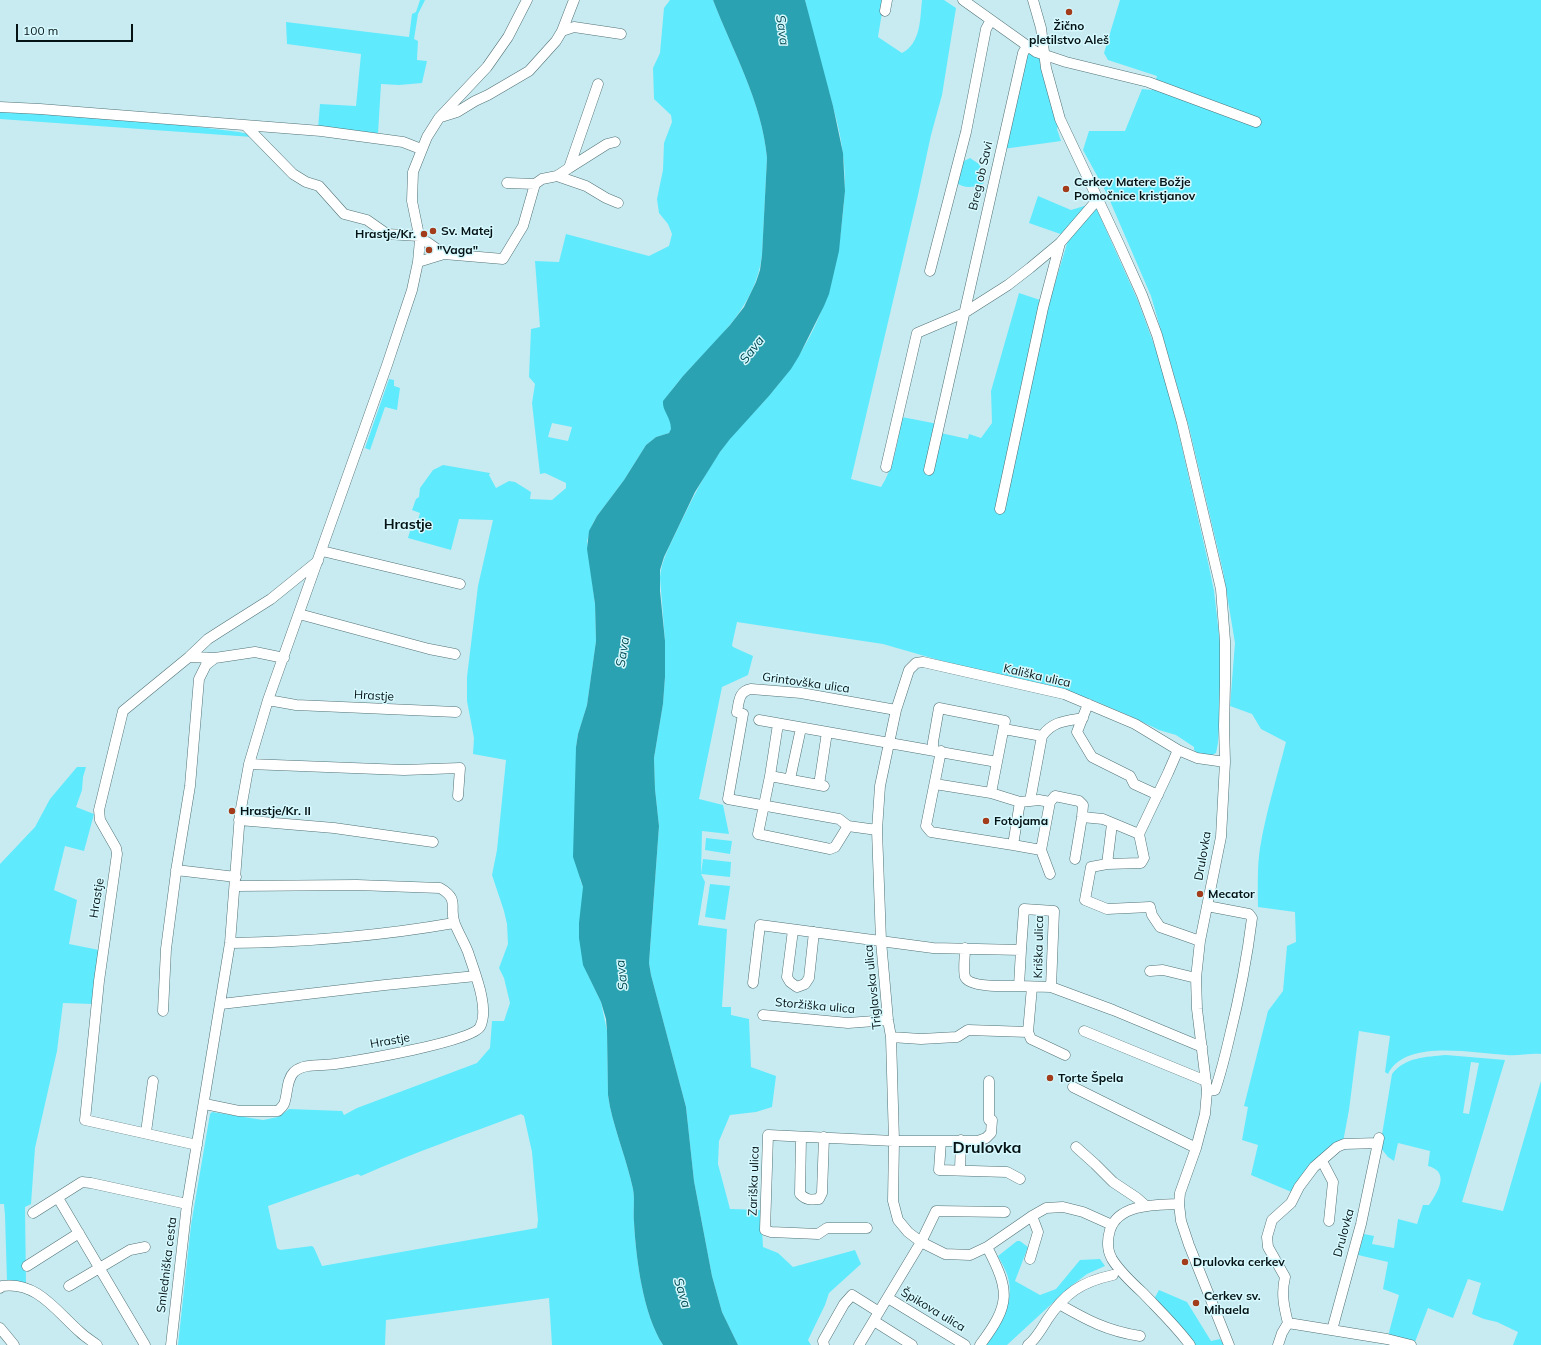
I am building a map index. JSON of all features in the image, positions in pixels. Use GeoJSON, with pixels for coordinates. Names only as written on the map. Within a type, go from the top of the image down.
{"type":"FeatureCollection","features":[{"type":"Feature","properties":{"kind":"street"},"geometry":{"type":"LineString","coordinates":[[187,1204],[205,1104],[230,943],[239,820],[249,764],[268,700],[322,551],[412,290],[418,262],[420,238],[411,191],[413,172],[426,137],[439,118],[486,67],[508,37],[527,0]]}},
{"type":"Feature","properties":{"kind":"street"},"geometry":{"type":"LineString","coordinates":[[439,118],[456,112],[529,71],[556,41],[562,31],[574,0]]}},
{"type":"Feature","properties":{"kind":"street"},"geometry":{"type":"LineString","coordinates":[[885,11],[887,0]]}},
{"type":"Feature","properties":{"kind":"street"},"geometry":{"type":"LineString","coordinates":[[963,0],[1036,52],[1066,62],[1148,82],[1256,122]]}},
{"type":"Feature","properties":{"kind":"street"},"geometry":{"type":"LineString","coordinates":[[886,467],[917,333],[964,313],[1008,285],[1060,243],[1098,198],[1060,119],[1046,68],[1041,28],[1033,0]]}},
{"type":"Feature","properties":{"kind":"street","name":"Breg ob Savi"},"geometry":{"type":"LineString","coordinates":[[930,271],[966,132],[986,29],[991,20]]}},
{"type":"Feature","properties":{"kind":"street"},"geometry":{"type":"LineString","coordinates":[[562,31],[574,27],[621,34]]}},
{"type":"Feature","properties":{"kind":"street","name":"Breg ob Savi"},"geometry":{"type":"LineString","coordinates":[[929,470],[1021,61],[1027,46]]}},
{"type":"Feature","properties":{"kind":"street"},"geometry":{"type":"LineString","coordinates":[[569,168],[598,84]]}},
{"type":"Feature","properties":{"kind":"street"},"geometry":{"type":"LineString","coordinates":[[0,107],[40,108],[321,131],[403,142],[421,150]]}},
{"type":"Feature","properties":{"kind":"street"},"geometry":{"type":"LineString","coordinates":[[246,126],[293,174],[306,182],[319,186],[344,214],[367,220],[387,234],[420,238],[444,254]]}},
{"type":"Feature","properties":{"kind":"street"},"geometry":{"type":"LineString","coordinates":[[508,183],[535,184],[542,179],[557,176],[607,144],[614,142]]}},
{"type":"Feature","properties":{"kind":"street"},"geometry":{"type":"LineString","coordinates":[[557,176],[586,186],[606,198],[618,203]]}},
{"type":"Feature","properties":{"kind":"street"},"geometry":{"type":"LineString","coordinates":[[418,262],[444,254],[503,258],[523,226],[535,184]]}},
{"type":"Feature","properties":{"kind":"street","name":"Drulovka"},"geometry":{"type":"LineString","coordinates":[[1098,198],[1142,296],[1167,366],[1182,422],[1221,589],[1225,642],[1225,762],[1221,837],[1200,941],[1196,978],[1197,1009],[1206,1086],[1205,1114],[1196,1148],[1180,1193],[1179,1204],[1181,1221],[1189,1245],[1228,1345]]}},
{"type":"Feature","properties":{"kind":"street"},"geometry":{"type":"LineString","coordinates":[[1000,509],[1043,308],[1060,243]]}},
{"type":"Feature","properties":{"kind":"street"},"geometry":{"type":"LineString","coordinates":[[322,551],[460,584]]}},
{"type":"Feature","properties":{"kind":"street","name":"Hrastje"},"geometry":{"type":"LineString","coordinates":[[197,1145],[146,1132],[85,1120],[99,981],[118,854],[100,820],[100,810],[123,711],[189,657],[208,639],[271,600],[318,561]]}},
{"type":"Feature","properties":{"kind":"street"},"geometry":{"type":"LineString","coordinates":[[299,614],[429,649],[455,654]]}},
{"type":"Feature","properties":{"kind":"street"},"geometry":{"type":"LineString","coordinates":[[189,657],[215,658],[255,652],[284,658]]}},
{"type":"Feature","properties":{"kind":"street"},"geometry":{"type":"LineString","coordinates":[[163,1011],[166,949],[176,870],[190,786],[199,679],[206,665],[215,658]]}},
{"type":"Feature","properties":{"kind":"street","name":"Kališka ulica"},"geometry":{"type":"LineString","coordinates":[[877,830],[880,786],[896,710],[909,670],[916,663],[923,662],[1064,694],[1134,724],[1178,750],[1197,758],[1225,762]]}},
{"type":"Feature","properties":{"kind":"street","name":"Grintovška ulica"},"geometry":{"type":"LineString","coordinates":[[877,830],[848,826],[839,819],[728,800],[743,714],[737,712],[740,696],[745,690],[751,689],[800,693],[896,710]]}},
{"type":"Feature","properties":{"kind":"street","name":"Hrastje"},"geometry":{"type":"LineString","coordinates":[[268,700],[296,705],[456,712]]}},
{"type":"Feature","properties":{"kind":"street"},"geometry":{"type":"LineString","coordinates":[[1088,704],[1077,732],[1092,757],[1130,776],[1134,784],[1158,794]]}},
{"type":"Feature","properties":{"kind":"street"},"geometry":{"type":"LineString","coordinates":[[991,793],[1006,721],[939,708],[933,742],[937,750],[935,784],[926,826],[931,832],[1041,850]]}},
{"type":"Feature","properties":{"kind":"street"},"geometry":{"type":"LineString","coordinates":[[1013,845],[1042,736],[1048,728],[1056,723],[1083,718]]}},
{"type":"Feature","properties":{"kind":"street"},"geometry":{"type":"LineString","coordinates":[[759,720],[937,750],[997,762]]}},
{"type":"Feature","properties":{"kind":"street"},"geometry":{"type":"LineString","coordinates":[[778,724],[770,776],[758,834],[830,849],[835,847],[848,826]]}},
{"type":"Feature","properties":{"kind":"street"},"geometry":{"type":"LineString","coordinates":[[790,780],[800,728]]}},
{"type":"Feature","properties":{"kind":"street"},"geometry":{"type":"LineString","coordinates":[[1004,729],[1042,736]]}},
{"type":"Feature","properties":{"kind":"street"},"geometry":{"type":"LineString","coordinates":[[770,776],[821,785],[827,732]]}},
{"type":"Feature","properties":{"kind":"street"},"geometry":{"type":"LineString","coordinates":[[1178,750],[1139,834],[1144,858],[1141,863],[1106,864],[1091,867],[1086,900],[1107,909],[1150,907],[1152,915],[1160,927],[1200,941]]}},
{"type":"Feature","properties":{"kind":"street"},"geometry":{"type":"LineString","coordinates":[[249,764],[404,770],[460,768],[458,796]]}},
{"type":"Feature","properties":{"kind":"street"},"geometry":{"type":"LineString","coordinates":[[935,784],[991,793],[1025,801],[1039,800],[1050,802]]}},
{"type":"Feature","properties":{"kind":"street"},"geometry":{"type":"LineString","coordinates":[[1050,874],[1041,850],[1050,802],[1055,796],[1079,801],[1083,804],[1075,859]]}},
{"type":"Feature","properties":{"kind":"street"},"geometry":{"type":"LineString","coordinates":[[1082,817],[1103,820],[1139,834]]}},
{"type":"Feature","properties":{"kind":"street"},"geometry":{"type":"LineString","coordinates":[[239,820],[334,828],[433,842]]}},
{"type":"Feature","properties":{"kind":"street"},"geometry":{"type":"LineString","coordinates":[[1106,864],[1112,824]]}},
{"type":"Feature","properties":{"kind":"street","name":"Triglavska ulica"},"geometry":{"type":"LineString","coordinates":[[877,830],[881,941],[888,1020],[891,1037],[894,1140],[893,1202],[898,1220],[908,1232],[921,1242],[945,1254],[970,1255],[987,1247]]}},
{"type":"Feature","properties":{"kind":"street","name":"Hrastje"},"geometry":{"type":"LineString","coordinates":[[176,870],[235,882],[440,888],[448,892],[453,900],[454,923],[464,940],[476,976],[484,1010],[480,1028],[472,1034],[418,1049],[334,1064],[305,1066],[294,1073],[288,1084],[284,1105],[278,1110],[239,1111],[205,1104]]}},
{"type":"Feature","properties":{"kind":"street"},"geometry":{"type":"LineString","coordinates":[[1084,1031],[1214,1090],[1220,1077],[1237,1007],[1247,959],[1252,918],[1249,914],[1207,906]]}},
{"type":"Feature","properties":{"kind":"street","name":"Kriška ulica"},"geometry":{"type":"LineString","coordinates":[[965,948],[965,976],[968,981],[977,984],[1032,987],[1051,987],[1054,911],[1024,909],[1019,986]]}},
{"type":"Feature","properties":{"kind":"street"},"geometry":{"type":"LineString","coordinates":[[230,943],[287,942],[361,936],[454,923]]}},
{"type":"Feature","properties":{"kind":"street"},"geometry":{"type":"LineString","coordinates":[[753,983],[760,924],[793,930],[881,941]]}},
{"type":"Feature","properties":{"kind":"street","name":"Storžiška ulica"},"geometry":{"type":"LineString","coordinates":[[793,930],[787,977],[790,982],[797,987],[805,984],[809,978],[814,932]]}},
{"type":"Feature","properties":{"kind":"street","name":"Kriška ulica"},"geometry":{"type":"LineString","coordinates":[[881,941],[933,948],[1021,950]]}},
{"type":"Feature","properties":{"kind":"street"},"geometry":{"type":"LineString","coordinates":[[1150,971],[1163,970],[1196,978]]}},
{"type":"Feature","properties":{"kind":"street"},"geometry":{"type":"LineString","coordinates":[[221,1004],[476,976]]}},
{"type":"Feature","properties":{"kind":"street","name":"Kriška ulica"},"geometry":{"type":"LineString","coordinates":[[1028,1032],[1032,987]]}},
{"type":"Feature","properties":{"kind":"street"},"geometry":{"type":"LineString","coordinates":[[1051,987],[1113,1010],[1202,1047]]}},
{"type":"Feature","properties":{"kind":"street","name":"Storžiška ulica"},"geometry":{"type":"LineString","coordinates":[[763,1014],[848,1024],[888,1020]]}},
{"type":"Feature","properties":{"kind":"street"},"geometry":{"type":"LineString","coordinates":[[891,1037],[921,1039],[958,1037],[968,1030],[1028,1032],[1031,1039],[1065,1055]]}},
{"type":"Feature","properties":{"kind":"street"},"geometry":{"type":"LineString","coordinates":[[146,1132],[153,1081]]}},
{"type":"Feature","properties":{"kind":"street"},"geometry":{"type":"LineString","coordinates":[[894,1140],[941,1141],[978,1140],[986,1138],[992,1132],[992,1120],[989,1120],[990,1081]]}},
{"type":"Feature","properties":{"kind":"street"},"geometry":{"type":"LineString","coordinates":[[1073,1087],[1196,1148]]}},
{"type":"Feature","properties":{"kind":"street","name":"Zariška ulica"},"geometry":{"type":"LineString","coordinates":[[867,1228],[827,1228],[818,1234],[771,1232],[766,1230],[768,1135],[894,1140]]}},
{"type":"Feature","properties":{"kind":"street"},"geometry":{"type":"LineString","coordinates":[[801,1137],[800,1194],[804,1199],[811,1200],[819,1199],[822,1193],[824,1137]]}},
{"type":"Feature","properties":{"kind":"street","name":"Drulovka"},"geometry":{"type":"LineString","coordinates":[[1288,1323],[1282,1299],[1282,1287],[1285,1277],[1268,1247],[1267,1237],[1272,1220],[1291,1203],[1314,1167],[1337,1147],[1344,1144],[1379,1139],[1362,1224],[1332,1330]]}},
{"type":"Feature","properties":{"kind":"street"},"geometry":{"type":"LineString","coordinates":[[960,1170],[961,1140]]}},
{"type":"Feature","properties":{"kind":"street"},"geometry":{"type":"LineString","coordinates":[[941,1141],[940,1170],[1007,1172],[1020,1179]]}},
{"type":"Feature","properties":{"kind":"street"},"geometry":{"type":"LineString","coordinates":[[1076,1147],[1113,1182],[1146,1206]]}},
{"type":"Feature","properties":{"kind":"street","name":"Drulovka"},"geometry":{"type":"LineString","coordinates":[[1322,1161],[1333,1182],[1329,1221]]}},
{"type":"Feature","properties":{"kind":"street","name":"Smledniška cesta"},"geometry":{"type":"LineString","coordinates":[[33,1213],[82,1182],[187,1204],[171,1345]]}},
{"type":"Feature","properties":{"kind":"street"},"geometry":{"type":"LineString","coordinates":[[58,1198],[101,1268],[145,1345]]}},
{"type":"Feature","properties":{"kind":"street"},"geometry":{"type":"LineString","coordinates":[[1179,1204],[1146,1206],[1128,1210],[1112,1225],[1108,1238],[1108,1249],[1112,1259],[1119,1269],[1160,1310],[1190,1345]]}},
{"type":"Feature","properties":{"kind":"street"},"geometry":{"type":"LineString","coordinates":[[980,1345],[995,1326],[1003,1305],[1004,1286],[999,1270],[987,1247],[1046,1208],[1063,1207],[1083,1212],[1112,1225]]}},
{"type":"Feature","properties":{"kind":"street"},"geometry":{"type":"LineString","coordinates":[[921,1242],[936,1211],[1005,1212]]}},
{"type":"Feature","properties":{"kind":"street"},"geometry":{"type":"LineString","coordinates":[[1030,1259],[1038,1232],[1032,1216]]}},
{"type":"Feature","properties":{"kind":"street"},"geometry":{"type":"LineString","coordinates":[[27,1266],[80,1233]]}},
{"type":"Feature","properties":{"kind":"street","name":"Špikova ulica"},"geometry":{"type":"LineString","coordinates":[[861,1344],[921,1242]]}},
{"type":"Feature","properties":{"kind":"street","name":"Smledniška cesta"},"geometry":{"type":"LineString","coordinates":[[69,1286],[130,1250],[146,1247]]}},
{"type":"Feature","properties":{"kind":"street"},"geometry":{"type":"LineString","coordinates":[[1030,1345],[1059,1304],[1069,1294],[1085,1283],[1113,1275]]}},
{"type":"Feature","properties":{"kind":"street"},"geometry":{"type":"LineString","coordinates":[[0,1288],[2,1286],[13,1285],[22,1286],[34,1291],[47,1300],[81,1333],[97,1345]]}},
{"type":"Feature","properties":{"kind":"street"},"geometry":{"type":"LineString","coordinates":[[824,1345],[823,1341],[844,1304],[852,1295],[879,1312]]}},
{"type":"Feature","properties":{"kind":"street","name":"Špikova ulica"},"geometry":{"type":"LineString","coordinates":[[888,1298],[965,1345]]}},
{"type":"Feature","properties":{"kind":"street"},"geometry":{"type":"LineString","coordinates":[[1059,1304],[1093,1323],[1120,1333],[1140,1336]]}},
{"type":"Feature","properties":{"kind":"street"},"geometry":{"type":"LineString","coordinates":[[874,1321],[912,1345]]}},
{"type":"Feature","properties":{"kind":"street"},"geometry":{"type":"LineString","coordinates":[[1278,1345],[1282,1332],[1288,1323],[1320,1330],[1332,1330],[1387,1339],[1411,1345]]}},
{"type":"Feature","properties":{"kind":"street"},"geometry":{"type":"LineString","coordinates":[[0,1328],[14,1345]]}},
{"type":"Feature","properties":{"kind":"shaded area"},"geometry":{"type":"Polygon","coordinates":[[[420,0],[425,0],[418,14],[414,39],[418,41],[417,60],[427,61],[422,83],[399,85],[381,84],[378,134],[318,128],[320,104],[356,106],[361,54],[287,44],[286,22],[409,37],[412,14],[416,12],[420,0]]]}},
{"type":"Feature","properties":{"kind":"shaded area"},"geometry":{"type":"Polygon","coordinates":[[[670,0],[713,0],[753,97],[764,137],[767,158],[762,255],[752,290],[744,306],[734,320],[682,377],[664,401],[672,429],[669,433],[656,437],[646,445],[624,480],[597,516],[587,541],[595,604],[596,641],[587,705],[578,734],[576,747],[580,879],[583,887],[587,973],[601,1002],[607,1031],[608,1095],[612,1117],[633,1189],[635,1237],[642,1286],[650,1318],[663,1345],[552,1345],[549,1298],[386,1320],[385,1345],[178,1345],[191,1225],[210,1114],[212,1112],[263,1120],[278,1117],[289,1109],[342,1111],[344,1115],[357,1108],[477,1063],[490,1048],[492,1021],[504,1021],[510,1003],[504,978],[499,968],[508,944],[507,924],[492,875],[497,850],[506,760],[473,754],[474,738],[467,701],[467,677],[478,586],[493,520],[459,519],[451,550],[408,538],[410,531],[415,530],[420,513],[412,510],[416,499],[419,497],[420,488],[433,470],[443,465],[490,473],[489,475],[496,488],[509,481],[515,482],[531,492],[530,499],[552,500],[566,488],[566,483],[545,473],[540,474],[532,403],[535,384],[529,377],[531,329],[540,327],[535,261],[559,262],[566,234],[649,256],[669,246],[672,234],[668,224],[659,213],[657,199],[663,170],[664,143],[672,122],[671,115],[654,99],[653,68],[660,53],[664,8],[670,0]],[[552,423],[548,437],[568,441],[572,427],[552,423]],[[521,1114],[361,1176],[358,1174],[268,1206],[277,1248],[280,1250],[312,1246],[322,1266],[537,1228],[538,1220],[532,1152],[524,1116],[521,1114]]]}},
{"type":"Feature","properties":{"kind":"shaded area"},"geometry":{"type":"Polygon","coordinates":[[[805,0],[884,0],[878,37],[902,53],[908,49],[916,37],[920,22],[922,0],[944,0],[956,8],[942,95],[931,135],[851,479],[881,487],[892,462],[902,417],[938,424],[936,432],[968,439],[969,434],[981,438],[992,423],[991,391],[1019,293],[1049,303],[1069,237],[1029,223],[1038,196],[1071,210],[1094,203],[1138,301],[1160,361],[1172,404],[1214,591],[1220,643],[1220,708],[1216,753],[1210,756],[1198,753],[1194,750],[1194,747],[1176,735],[1159,730],[1090,699],[1054,688],[963,667],[883,644],[737,622],[732,645],[733,647],[753,656],[748,675],[722,687],[699,799],[723,805],[729,834],[702,831],[701,874],[705,882],[698,925],[727,929],[722,1007],[731,1007],[731,1015],[749,1019],[751,1067],[776,1076],[772,1107],[756,1112],[730,1115],[719,1141],[718,1164],[730,1209],[761,1210],[763,1247],[778,1253],[793,1267],[855,1250],[861,1264],[829,1293],[825,1305],[808,1340],[811,1345],[738,1345],[722,1312],[712,1276],[694,1181],[686,1107],[649,963],[659,826],[655,789],[654,758],[663,704],[665,677],[665,641],[660,578],[662,565],[669,546],[708,470],[731,438],[768,397],[798,357],[820,315],[834,271],[839,246],[844,204],[844,163],[838,124],[816,47],[805,0]]]}},
{"type":"Feature","properties":{"kind":"shaded area"},"geometry":{"type":"Polygon","coordinates":[[[1120,0],[1541,0],[1541,1054],[1511,1055],[1460,1051],[1425,1052],[1410,1056],[1397,1063],[1388,1074],[1385,1072],[1390,1036],[1359,1031],[1349,1110],[1343,1142],[1294,1193],[1251,1175],[1258,1145],[1242,1140],[1248,1107],[1244,1106],[1268,1011],[1283,991],[1287,946],[1296,942],[1295,912],[1258,907],[1258,870],[1262,835],[1286,742],[1261,729],[1252,714],[1230,706],[1235,643],[1223,571],[1189,427],[1151,296],[1107,194],[1083,150],[1089,131],[1125,131],[1142,89],[1152,90],[1157,76],[1108,60],[1104,53],[1120,0]]]}},
{"type":"Feature","properties":{"kind":"shaded area"},"geometry":{"type":"Polygon","coordinates":[[[1029,52],[1036,53],[1042,61],[1059,124],[1057,129],[1061,141],[1003,149],[1024,57],[1029,52]]]}},
{"type":"Feature","properties":{"kind":"shaded area"},"geometry":{"type":"Polygon","coordinates":[[[0,110],[183,125],[239,132],[248,134],[252,137],[0,119],[0,110]]]}},
{"type":"Feature","properties":{"kind":"shaded area"},"geometry":{"type":"Polygon","coordinates":[[[970,158],[979,164],[983,173],[984,183],[973,187],[965,187],[955,182],[960,163],[970,158]]]}},
{"type":"Feature","properties":{"kind":"shaded area"},"geometry":{"type":"Polygon","coordinates":[[[389,379],[394,380],[394,386],[400,388],[397,410],[385,407],[370,450],[365,448],[389,379]]]}},
{"type":"Feature","properties":{"kind":"shaded area"},"geometry":{"type":"Polygon","coordinates":[[[77,767],[86,767],[83,777],[82,790],[76,807],[94,814],[84,851],[65,846],[54,890],[77,900],[69,944],[99,950],[93,1004],[63,1003],[57,1051],[35,1148],[31,1204],[25,1207],[26,1285],[7,1282],[5,1215],[4,1204],[0,1204],[0,864],[35,827],[50,799],[77,767]]]}},
{"type":"Feature","properties":{"kind":"shaded area"},"geometry":{"type":"Polygon","coordinates":[[[706,838],[732,841],[730,854],[705,850],[706,838]]]}},
{"type":"Feature","properties":{"kind":"shaded area"},"geometry":{"type":"Polygon","coordinates":[[[703,859],[731,862],[730,877],[701,874],[703,859]]]}},
{"type":"Feature","properties":{"kind":"shaded area"},"geometry":{"type":"Polygon","coordinates":[[[710,884],[730,886],[725,920],[705,917],[710,884]]]}},
{"type":"Feature","properties":{"kind":"shaded area"},"geometry":{"type":"Polygon","coordinates":[[[1446,1055],[1505,1060],[1462,1202],[1503,1211],[1541,1081],[1541,1345],[1513,1345],[1518,1332],[1497,1322],[1472,1314],[1481,1283],[1468,1279],[1453,1318],[1428,1308],[1415,1342],[1388,1336],[1399,1295],[1383,1289],[1388,1262],[1358,1255],[1364,1234],[1374,1236],[1372,1244],[1394,1248],[1398,1219],[1417,1224],[1423,1205],[1429,1205],[1438,1189],[1441,1178],[1435,1169],[1428,1166],[1430,1151],[1398,1143],[1394,1161],[1388,1157],[1380,1147],[1392,1074],[1397,1068],[1410,1061],[1424,1057],[1446,1055]],[[1471,1062],[1463,1113],[1469,1114],[1479,1063],[1471,1062]]]}},
{"type":"Feature","properties":{"kind":"shaded area"},"geometry":{"type":"Polygon","coordinates":[[[1017,1241],[1020,1241],[1028,1247],[1015,1281],[1040,1295],[1056,1289],[1080,1260],[1100,1259],[1105,1266],[1087,1274],[1071,1286],[1007,1345],[984,1345],[1004,1316],[1009,1300],[1010,1291],[1008,1279],[1005,1269],[998,1256],[1017,1241]]]}},
{"type":"Feature","properties":{"kind":"shaded area"},"geometry":{"type":"Polygon","coordinates":[[[1159,1290],[1187,1302],[1211,1341],[1220,1339],[1224,1345],[1195,1345],[1181,1326],[1154,1299],[1159,1290]]]}},
{"type":"Feature","properties":{"kind":"water","name":"Sava"},"geometry":{"type":"Polygon","coordinates":[[[713,0],[805,0],[833,106],[843,153],[845,191],[839,251],[829,294],[824,306],[791,369],[730,439],[695,492],[664,557],[660,570],[660,591],[665,641],[665,677],[663,704],[654,758],[655,789],[659,826],[649,963],[686,1107],[694,1181],[712,1276],[722,1312],[738,1345],[663,1345],[650,1318],[642,1286],[635,1237],[633,1189],[610,1107],[608,1095],[606,1019],[601,1002],[583,965],[579,938],[583,887],[573,857],[576,747],[578,734],[587,705],[596,641],[595,604],[587,549],[589,531],[597,516],[624,480],[646,445],[656,437],[669,433],[671,425],[663,405],[663,401],[744,307],[760,270],[767,158],[764,137],[746,78],[713,0]]]}},
{"type":"Feature","properties":{"kind":"place","name":"Žično pletilstvo Aleš"},"geometry":{"type":"Point","coordinates":[1069,12]}},
{"type":"Feature","properties":{"kind":"place","name":"Cerkev Matere Božje Pomočnice kristjanov"},"geometry":{"type":"Point","coordinates":[1066,189]}},
{"type":"Feature","properties":{"kind":"place","name":"Sv. Matej"},"geometry":{"type":"Point","coordinates":[433,231]}},
{"type":"Feature","properties":{"kind":"place","name":"Hrastje/Kr."},"geometry":{"type":"Point","coordinates":[424,234]}},
{"type":"Feature","properties":{"kind":"place","name":"\"Vaga\""},"geometry":{"type":"Point","coordinates":[429,250]}},
{"type":"Feature","properties":{"kind":"place","name":"Hrastje/Kr. II"},"geometry":{"type":"Point","coordinates":[232,811]}},
{"type":"Feature","properties":{"kind":"place","name":"Fotojama"},"geometry":{"type":"Point","coordinates":[986,821]}},
{"type":"Feature","properties":{"kind":"place","name":"Mecator"},"geometry":{"type":"Point","coordinates":[1200,894]}},
{"type":"Feature","properties":{"kind":"place","name":"Torte Špela"},"geometry":{"type":"Point","coordinates":[1050,1078]}},
{"type":"Feature","properties":{"kind":"place","name":"Drulovka cerkev"},"geometry":{"type":"Point","coordinates":[1185,1262]}},
{"type":"Feature","properties":{"kind":"place","name":"Cerkev sv. Mihaela"},"geometry":{"type":"Point","coordinates":[1196,1303]}},
{"type":"Feature","properties":{"kind":"district","name":"Hrastje"},"geometry":{"type":"Point","coordinates":[408,525]}},
{"type":"Feature","properties":{"kind":"district","name":"Drulovka"},"geometry":{"type":"Point","coordinates":[987,1148]}}]}
